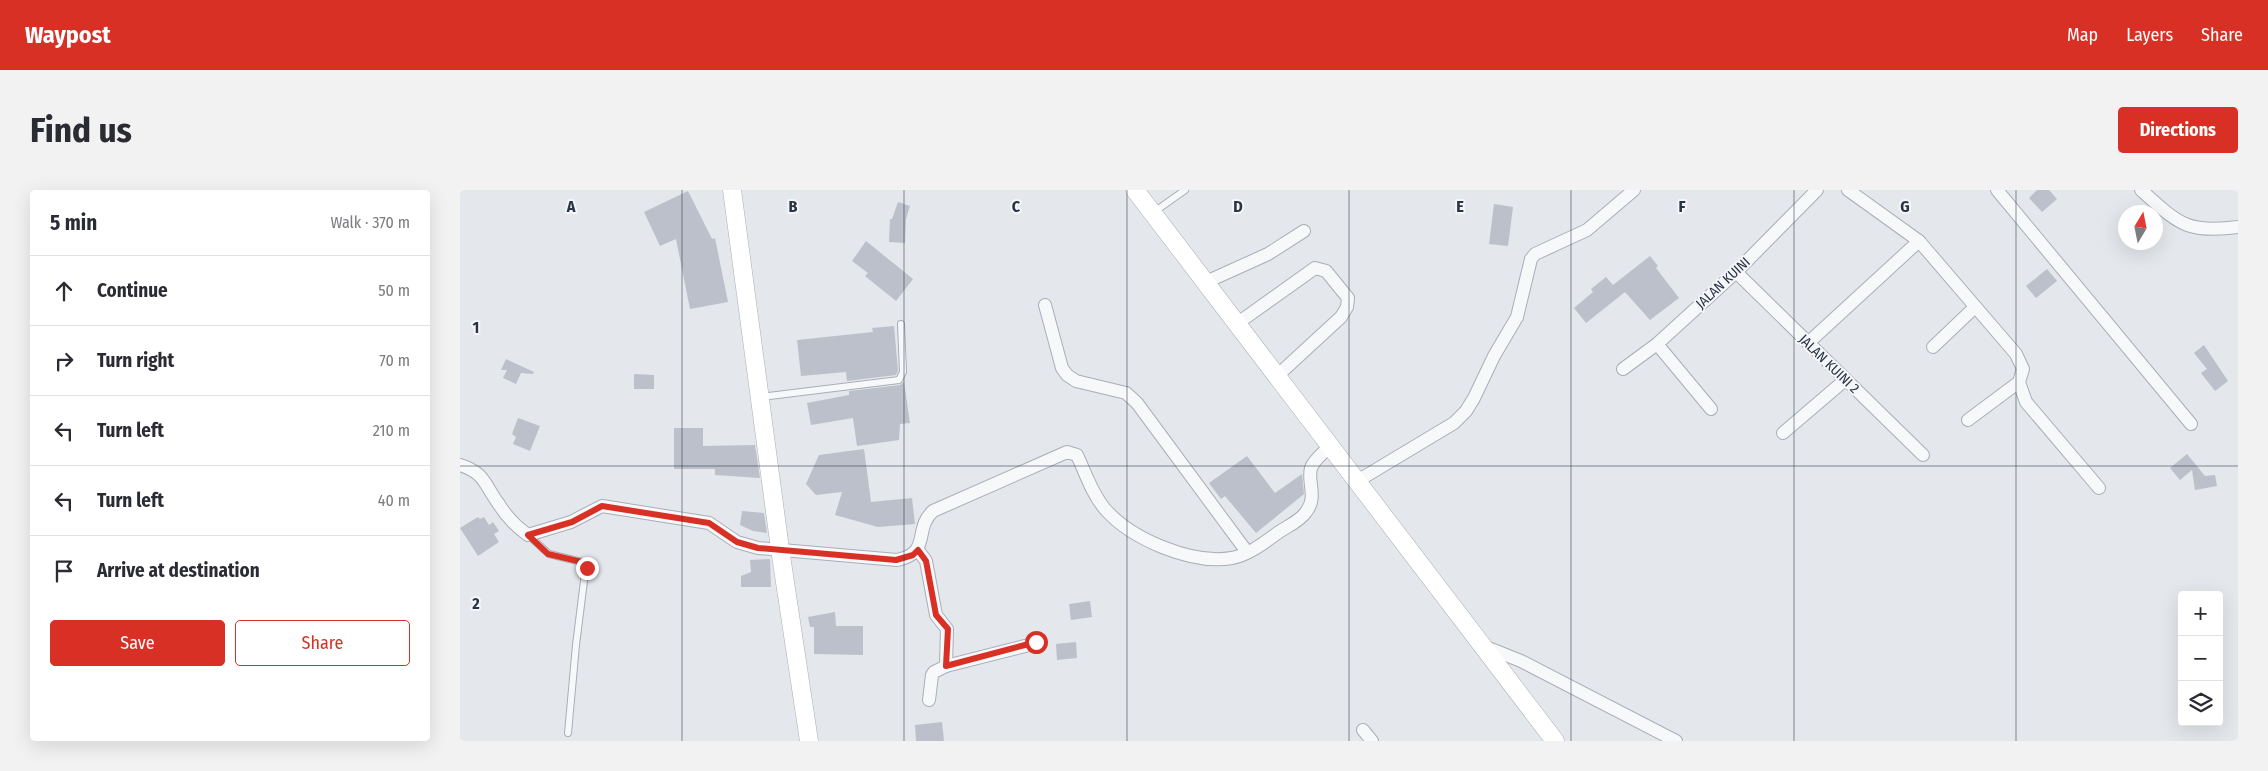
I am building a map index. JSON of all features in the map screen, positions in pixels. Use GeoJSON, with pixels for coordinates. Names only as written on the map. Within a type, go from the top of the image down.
{"type":"FeatureCollection","features":[{"type":"Feature","properties":{"kind":"street"},"geometry":{"type":"LineString","coordinates":[[732,190],[780,549],[809,741]]}},
{"type":"Feature","properties":{"kind":"street"},"geometry":{"type":"LineString","coordinates":[[1136,190],[1277,376],[1359,480],[1555,741]]}},
{"type":"Feature","properties":{"kind":"street"},"geometry":{"type":"LineString","coordinates":[[1359,480],[1454,423],[1466,411],[1517,317],[1531,259],[1535,254],[1587,230],[1634,190]]}},
{"type":"Feature","properties":{"kind":"street"},"geometry":{"type":"LineString","coordinates":[[1848,190],[1919,241],[2016,354],[2023,369],[2019,382],[1968,420]]}},
{"type":"Feature","properties":{"kind":"street"},"geometry":{"type":"LineString","coordinates":[[1997,190],[2191,424]]}},
{"type":"Feature","properties":{"kind":"street"},"geometry":{"type":"LineString","coordinates":[[2141,190],[2180,223],[2192,228],[2215,230],[2238,227]]}},
{"type":"Feature","properties":{"kind":"street","name":"JALAN KUINI"},"geometry":{"type":"LineString","coordinates":[[1623,369],[1657,344],[1736,272],[1809,193]]}},
{"type":"Feature","properties":{"kind":"street"},"geometry":{"type":"LineString","coordinates":[[1206,282],[1268,254],[1304,231]]}},
{"type":"Feature","properties":{"kind":"street"},"geometry":{"type":"LineString","coordinates":[[1808,343],[1919,241]]}},
{"type":"Feature","properties":{"kind":"street"},"geometry":{"type":"LineString","coordinates":[[1238,323],[1315,268],[1326,271],[1348,298],[1347,307],[1341,317],[1277,376]]}},
{"type":"Feature","properties":{"kind":"street","name":"JALAN KUINI 2"},"geometry":{"type":"LineString","coordinates":[[1736,272],[1923,455]]}},
{"type":"Feature","properties":{"kind":"street"},"geometry":{"type":"LineString","coordinates":[[1045,305],[1062,368],[1076,381],[1126,393],[1137,404],[1247,552]]}},
{"type":"Feature","properties":{"kind":"street"},"geometry":{"type":"LineString","coordinates":[[1933,347],[1975,307]]}},
{"type":"Feature","properties":{"kind":"street"},"geometry":{"type":"LineString","coordinates":[[1657,344],[1711,409]]}},
{"type":"Feature","properties":{"kind":"street"},"geometry":{"type":"LineString","coordinates":[[1783,433],[1845,380]]}},
{"type":"Feature","properties":{"kind":"street"},"geometry":{"type":"LineString","coordinates":[[2019,382],[2026,402],[2099,488]]}},
{"type":"Feature","properties":{"kind":"street"},"geometry":{"type":"LineString","coordinates":[[460,466],[472,469],[485,479],[497,502],[508,517],[528,535],[572,522],[602,506],[709,523],[747,546],[896,560],[913,555],[918,550],[927,520],[933,511],[1067,452],[1077,455],[1100,503],[1106,510],[1150,541],[1174,552],[1211,559],[1234,557],[1247,552],[1307,511],[1313,487],[1311,470],[1314,463],[1331,445]]}},
{"type":"Feature","properties":{"kind":"street"},"geometry":{"type":"LineString","coordinates":[[918,550],[926,561],[936,615],[948,629],[946,666]]}},
{"type":"Feature","properties":{"kind":"street"},"geometry":{"type":"LineString","coordinates":[[930,700],[932,675],[936,670],[1036,642]]}},
{"type":"Feature","properties":{"kind":"street"},"geometry":{"type":"LineString","coordinates":[[1482,646],[1522,661],[1676,741]]}},
{"type":"Feature","properties":{"kind":"street"},"geometry":{"type":"LineString","coordinates":[[1363,730],[1372,741]]}},
{"type":"Feature","properties":{"kind":"lane"},"geometry":{"type":"LineString","coordinates":[[1153,212],[1185,190]]}},
{"type":"Feature","properties":{"kind":"lane"},"geometry":{"type":"LineString","coordinates":[[759,397],[898,380],[903,372],[901,324]]}},
{"type":"Feature","properties":{"kind":"lane"},"geometry":{"type":"LineString","coordinates":[[528,535],[548,554],[586,565],[568,733]]}},
{"type":"Feature","properties":{"kind":"building"},"geometry":{"type":"Polygon","coordinates":[[[2037,190],[2049,190],[2057,199],[2042,212],[2029,198],[2037,190]]]}},
{"type":"Feature","properties":{"kind":"building"},"geometry":{"type":"Polygon","coordinates":[[[688,191],[712,239],[715,238],[728,302],[690,309],[676,239],[660,246],[644,212],[688,191]]]}},
{"type":"Feature","properties":{"kind":"building"},"geometry":{"type":"Polygon","coordinates":[[[898,202],[910,206],[906,219],[905,243],[889,242],[890,219],[892,219],[898,202]]]}},
{"type":"Feature","properties":{"kind":"building"},"geometry":{"type":"Polygon","coordinates":[[[1494,204],[1513,207],[1508,246],[1489,244],[1494,204]]]}},
{"type":"Feature","properties":{"kind":"building"},"geometry":{"type":"Polygon","coordinates":[[[866,241],[913,279],[896,301],[865,276],[868,273],[852,261],[866,241]]]}},
{"type":"Feature","properties":{"kind":"building"},"geometry":{"type":"Polygon","coordinates":[[[1650,256],[1658,266],[1656,268],[1679,298],[1650,320],[1625,292],[1586,323],[1574,308],[1593,292],[1591,289],[1606,277],[1613,285],[1650,256]]]}},
{"type":"Feature","properties":{"kind":"building"},"geometry":{"type":"Polygon","coordinates":[[[2047,269],[2057,281],[2036,298],[2026,286],[2047,269]]]}},
{"type":"Feature","properties":{"kind":"building"},"geometry":{"type":"Polygon","coordinates":[[[894,326],[898,371],[896,375],[847,381],[846,372],[801,376],[797,340],[873,332],[872,328],[894,326]]]}},
{"type":"Feature","properties":{"kind":"building"},"geometry":{"type":"Polygon","coordinates":[[[2204,345],[2228,381],[2215,391],[2201,373],[2207,369],[2194,353],[2204,345]]]}},
{"type":"Feature","properties":{"kind":"building"},"geometry":{"type":"Polygon","coordinates":[[[506,359],[534,372],[533,374],[521,373],[516,384],[503,378],[507,370],[501,370],[506,359]]]}},
{"type":"Feature","properties":{"kind":"building"},"geometry":{"type":"Polygon","coordinates":[[[634,374],[654,375],[654,389],[634,389],[634,374]]]}},
{"type":"Feature","properties":{"kind":"building"},"geometry":{"type":"Polygon","coordinates":[[[904,382],[910,423],[900,424],[899,440],[857,446],[853,418],[811,425],[807,403],[849,395],[849,391],[900,385],[904,382]]]}},
{"type":"Feature","properties":{"kind":"building"},"geometry":{"type":"Polygon","coordinates":[[[518,418],[540,426],[530,451],[513,444],[516,437],[512,434],[518,418]]]}},
{"type":"Feature","properties":{"kind":"building"},"geometry":{"type":"Polygon","coordinates":[[[674,428],[703,428],[703,446],[755,445],[760,478],[715,475],[715,469],[674,469],[674,428]]]}},
{"type":"Feature","properties":{"kind":"building"},"geometry":{"type":"Polygon","coordinates":[[[864,449],[871,502],[912,498],[915,524],[878,527],[835,515],[842,492],[816,495],[806,484],[819,455],[864,449]]]}},
{"type":"Feature","properties":{"kind":"building"},"geometry":{"type":"Polygon","coordinates":[[[2187,454],[2205,476],[2215,475],[2217,486],[2195,490],[2192,470],[2180,480],[2170,468],[2187,454]]]}},
{"type":"Feature","properties":{"kind":"building"},"geometry":{"type":"Polygon","coordinates":[[[1247,456],[1275,493],[1302,474],[1304,494],[1256,533],[1225,496],[1221,499],[1209,483],[1247,456]]]}},
{"type":"Feature","properties":{"kind":"building"},"geometry":{"type":"Polygon","coordinates":[[[742,511],[764,513],[767,533],[753,531],[740,525],[742,511]]]}},
{"type":"Feature","properties":{"kind":"building"},"geometry":{"type":"Polygon","coordinates":[[[478,517],[480,519],[484,517],[489,525],[493,522],[499,531],[494,534],[499,542],[478,556],[460,528],[478,517]]]}},
{"type":"Feature","properties":{"kind":"building"},"geometry":{"type":"Polygon","coordinates":[[[770,559],[771,587],[741,587],[741,576],[751,572],[750,560],[770,559]]]}},
{"type":"Feature","properties":{"kind":"building"},"geometry":{"type":"Polygon","coordinates":[[[1090,601],[1092,617],[1071,620],[1069,604],[1090,601]]]}},
{"type":"Feature","properties":{"kind":"building"},"geometry":{"type":"Polygon","coordinates":[[[835,612],[836,626],[863,626],[863,655],[814,654],[814,627],[810,627],[808,617],[835,612]]]}},
{"type":"Feature","properties":{"kind":"building"},"geometry":{"type":"Polygon","coordinates":[[[1076,642],[1077,658],[1057,660],[1056,644],[1076,642]]]}},
{"type":"Feature","properties":{"kind":"building"},"geometry":{"type":"Polygon","coordinates":[[[942,722],[944,741],[916,741],[915,725],[942,722]]]}},
{"type":"Feature","properties":{"kind":"route"},"geometry":{"type":"LineString","coordinates":[[587,568],[585,563],[548,554],[528,535],[548,531],[572,522],[602,506],[702,521],[722,529],[737,542],[758,548],[896,560],[913,555],[918,550],[926,561],[936,615],[948,629],[946,666],[1036,642]]}}]}
